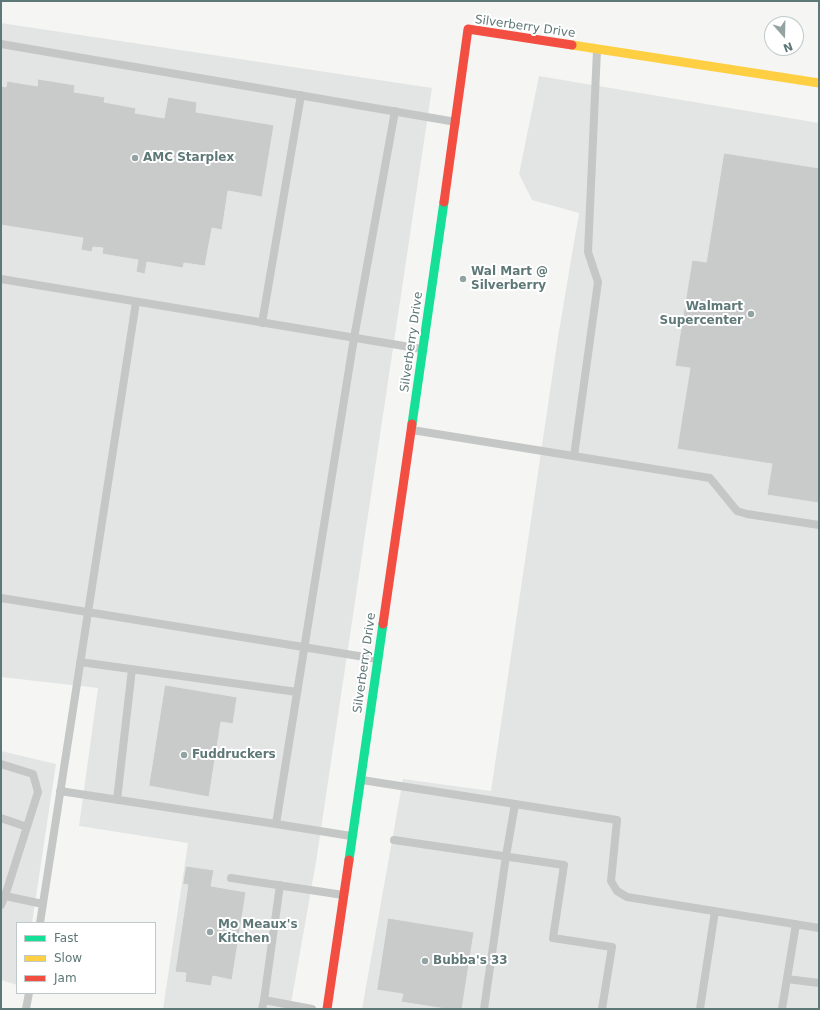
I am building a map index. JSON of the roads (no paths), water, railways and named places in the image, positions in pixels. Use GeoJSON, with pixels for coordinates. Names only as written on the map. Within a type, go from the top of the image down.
{"type":"FeatureCollection","features":[{"type":"Feature","properties":{"kind":"street","name":"Silverberry Drive"},"geometry":{"type":"LineString","coordinates":[[327,1009],[456,122],[468,29],[819,83]]}},
{"type":"Feature","properties":{"kind":"lane"},"geometry":{"type":"LineString","coordinates":[[1,44],[456,122]]}},
{"type":"Feature","properties":{"kind":"lane"},"geometry":{"type":"LineString","coordinates":[[574,456],[598,282],[588,252],[598,49]]}},
{"type":"Feature","properties":{"kind":"lane"},"geometry":{"type":"LineString","coordinates":[[262,323],[301,95]]}},
{"type":"Feature","properties":{"kind":"lane"},"geometry":{"type":"LineString","coordinates":[[276,824],[354,338],[395,111]]}},
{"type":"Feature","properties":{"kind":"lane"},"geometry":{"type":"LineString","coordinates":[[1,279],[423,349]]}},
{"type":"Feature","properties":{"kind":"lane"},"geometry":{"type":"LineString","coordinates":[[40,922],[136,302]]}},
{"type":"Feature","properties":{"kind":"lane"},"geometry":{"type":"LineString","coordinates":[[411,430],[710,478],[737,510],[747,514],[819,525]]}},
{"type":"Feature","properties":{"kind":"lane"},"geometry":{"type":"LineString","coordinates":[[1,598],[378,659]]}},
{"type":"Feature","properties":{"kind":"lane"},"geometry":{"type":"LineString","coordinates":[[80,662],[297,692]]}},
{"type":"Feature","properties":{"kind":"lane"},"geometry":{"type":"LineString","coordinates":[[117,800],[132,669]]}},
{"type":"Feature","properties":{"kind":"lane"},"geometry":{"type":"LineString","coordinates":[[1,764],[33,774],[38,792],[1,905]]}},
{"type":"Feature","properties":{"kind":"lane"},"geometry":{"type":"LineString","coordinates":[[360,780],[616,820],[611,881],[617,891],[627,897],[819,928]]}},
{"type":"Feature","properties":{"kind":"lane"},"geometry":{"type":"LineString","coordinates":[[60,791],[352,836]]}},
{"type":"Feature","properties":{"kind":"lane"},"geometry":{"type":"LineString","coordinates":[[484,1009],[515,804]]}},
{"type":"Feature","properties":{"kind":"lane"},"geometry":{"type":"LineString","coordinates":[[1,818],[27,827]]}},
{"type":"Feature","properties":{"kind":"lane"},"geometry":{"type":"LineString","coordinates":[[394,840],[564,865],[553,938],[612,947],[602,1009]]}},
{"type":"Feature","properties":{"kind":"lane"},"geometry":{"type":"LineString","coordinates":[[231,878],[344,895]]}},
{"type":"Feature","properties":{"kind":"lane"},"geometry":{"type":"LineString","coordinates":[[262,1009],[280,885]]}},
{"type":"Feature","properties":{"kind":"lane"},"geometry":{"type":"LineString","coordinates":[[5,896],[43,904]]}},
{"type":"Feature","properties":{"kind":"lane"},"geometry":{"type":"LineString","coordinates":[[700,1009],[715,911]]}},
{"type":"Feature","properties":{"kind":"lane"},"geometry":{"type":"LineString","coordinates":[[782,1009],[796,924]]}},
{"type":"Feature","properties":{"kind":"lane"},"geometry":{"type":"LineString","coordinates":[[787,979],[819,983]]}},
{"type":"Feature","properties":{"kind":"lane"},"geometry":{"type":"LineString","coordinates":[[26,1009],[29,994]]}},
{"type":"Feature","properties":{"kind":"lane"},"geometry":{"type":"LineString","coordinates":[[264,1000],[312,1009]]}},
{"type":"Feature","properties":{"kind":"place","name":"AMC Starplex"},"geometry":{"type":"Point","coordinates":[135,158]}},
{"type":"Feature","properties":{"kind":"place","name":"Wal Mart @ Silverberry"},"geometry":{"type":"Point","coordinates":[463,279]}},
{"type":"Feature","properties":{"kind":"place","name":"Walmart Supercenter"},"geometry":{"type":"Point","coordinates":[751,314]}},
{"type":"Feature","properties":{"kind":"place","name":"Fuddruckers"},"geometry":{"type":"Point","coordinates":[184,755]}},
{"type":"Feature","properties":{"kind":"place","name":"Mo Meaux's Kitchen"},"geometry":{"type":"Point","coordinates":[210,932]}},
{"type":"Feature","properties":{"kind":"place","name":"Bubba's 33"},"geometry":{"type":"Point","coordinates":[425,961]}}]}
